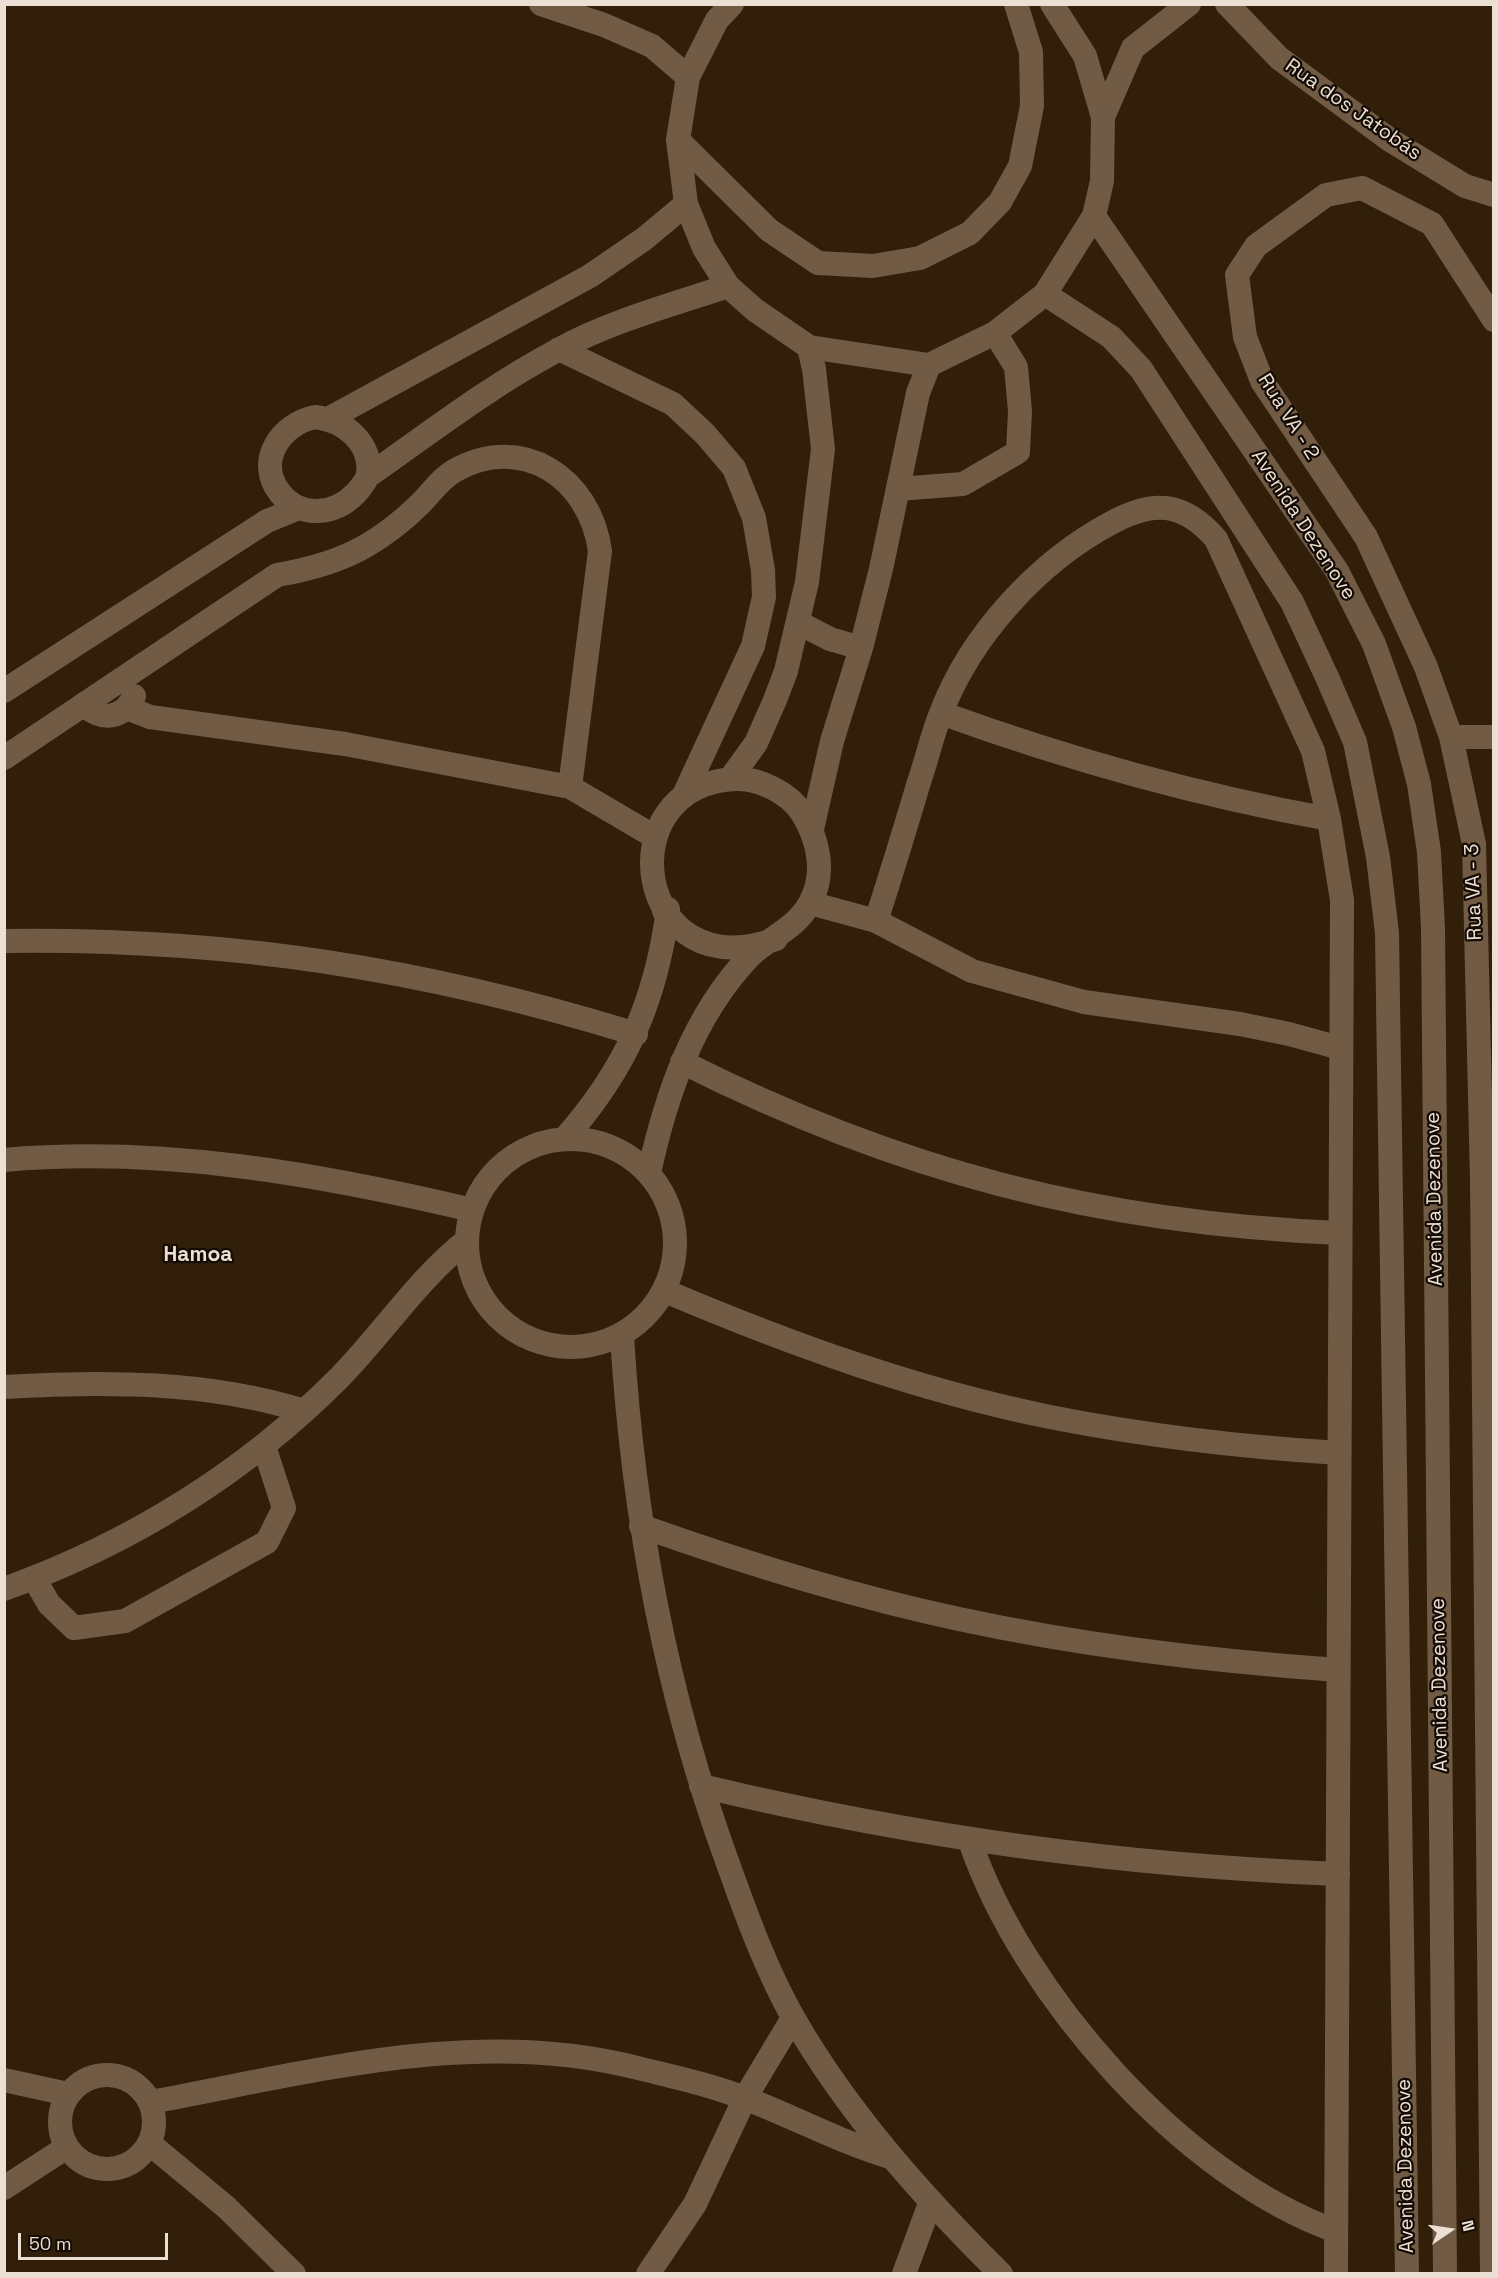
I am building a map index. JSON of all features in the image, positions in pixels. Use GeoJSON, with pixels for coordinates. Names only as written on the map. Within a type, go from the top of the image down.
{"type":"FeatureCollection","features":[{"type":"Feature","properties":{"kind":"street"},"geometry":{"type":"LineString","coordinates":[[541,4],[604,25],[652,46],[688,77]]}},
{"type":"Feature","properties":{"kind":"street"},"geometry":{"type":"LineString","coordinates":[[732,4],[717,20],[688,77],[678,140],[686,204],[704,248],[728,286],[755,310],[809,347],[929,365],[995,333],[1045,294],[1094,216],[1102,181],[1103,117],[1085,56],[1052,4]]}},
{"type":"Feature","properties":{"kind":"street"},"geometry":{"type":"LineString","coordinates":[[678,140],[769,230],[818,263],[873,266],[920,258],[970,233],[1000,202],[1020,166],[1032,106],[1031,52],[1016,4]]}},
{"type":"Feature","properties":{"kind":"street"},"geometry":{"type":"LineString","coordinates":[[1103,117],[1133,48],[1189,4]]}},
{"type":"Feature","properties":{"kind":"street","name":"Rua dos Jatobás"},"geometry":{"type":"LineString","coordinates":[[1227,4],[1279,58],[1390,140],[1465,186],[1494,195]]}},
{"type":"Feature","properties":{"kind":"street","name":"Rua VA - 2"},"geometry":{"type":"LineString","coordinates":[[1451,737],[1426,667],[1366,537],[1262,381],[1245,337],[1238,275],[1256,246],[1326,195],[1362,188],[1432,224],[1494,320]]}},
{"type":"Feature","properties":{"kind":"street"},"geometry":{"type":"LineString","coordinates":[[328,419],[591,276],[644,239],[686,204]]}},
{"type":"Feature","properties":{"kind":"street","name":"Avenida Dezenove"},"geometry":{"type":"LineString","coordinates":[[1094,216],[1337,571],[1374,644],[1404,727],[1419,784],[1429,852],[1433,928],[1445,2274]]}},
{"type":"Feature","properties":{"kind":"street"},"geometry":{"type":"LineString","coordinates":[[368,476],[367,458],[360,442],[341,424],[328,419],[301,420],[279,437],[272,450],[272,478],[287,501],[299,508],[320,511],[340,506],[351,498],[368,476],[490,389],[559,349],[619,322],[728,286]]}},
{"type":"Feature","properties":{"kind":"street","name":"Avenida Dezenove"},"geometry":{"type":"LineString","coordinates":[[1045,294],[1111,337],[1141,369],[1292,602],[1355,742],[1378,857],[1387,945],[1407,2274]]}},
{"type":"Feature","properties":{"kind":"street"},"geometry":{"type":"LineString","coordinates":[[898,489],[963,484],[1018,452],[1020,411],[1016,367],[995,333]]}},
{"type":"Feature","properties":{"kind":"street"},"geometry":{"type":"LineString","coordinates":[[730,779],[756,743],[775,700],[799,623],[807,582],[823,449],[809,347]]}},
{"type":"Feature","properties":{"kind":"street"},"geometry":{"type":"LineString","coordinates":[[559,349],[673,404],[705,434],[734,468],[753,518],[763,570],[764,597],[753,646],[683,796],[666,815],[655,837],[651,871],[654,888],[664,911],[681,930],[711,945],[727,949],[752,947],[776,939]]}},
{"type":"Feature","properties":{"kind":"street"},"geometry":{"type":"LineString","coordinates":[[812,829],[835,730],[861,648],[918,393],[929,365]]}},
{"type":"Feature","properties":{"kind":"street"},"geometry":{"type":"LineString","coordinates":[[4,758],[277,575],[341,558],[384,535],[404,519],[451,472],[492,458],[521,459],[550,469],[576,490],[585,504],[597,535],[600,551],[570,787]]}},
{"type":"Feature","properties":{"kind":"street"},"geometry":{"type":"LineString","coordinates":[[4,691],[267,521],[299,508]]}},
{"type":"Feature","properties":{"kind":"street"},"geometry":{"type":"LineString","coordinates":[[876,921],[941,713],[954,685],[987,634],[1026,588],[1051,565],[1106,526],[1136,510],[1172,510],[1197,520],[1216,539],[1313,751],[1329,819],[1341,900],[1336,2274]]}},
{"type":"Feature","properties":{"kind":"street"},"geometry":{"type":"LineString","coordinates":[[799,623],[830,639],[861,648]]}},
{"type":"Feature","properties":{"kind":"street"},"geometry":{"type":"LineString","coordinates":[[84,704],[96,715],[105,717],[113,716],[127,708],[134,695],[130,674]]}},
{"type":"Feature","properties":{"kind":"street"},"geometry":{"type":"LineString","coordinates":[[127,708],[150,717],[345,744],[570,787],[655,837]]}},
{"type":"Feature","properties":{"kind":"street"},"geometry":{"type":"LineString","coordinates":[[941,713],[1021,741],[1152,781],[1329,819]]}},
{"type":"Feature","properties":{"kind":"street"},"geometry":{"type":"LineString","coordinates":[[1451,737],[1494,737]]}},
{"type":"Feature","properties":{"kind":"street","name":"Rua VA - 3"},"geometry":{"type":"LineString","coordinates":[[1451,737],[1474,844],[1485,954],[1488,1180],[1492,2274]]}},
{"type":"Feature","properties":{"kind":"street"},"geometry":{"type":"LineString","coordinates":[[649,1173],[666,1107],[682,1062],[716,1002],[750,956],[796,923],[810,903],[818,878],[819,853],[812,829],[798,807],[768,785],[747,779],[730,779],[705,784],[683,796]]}},
{"type":"Feature","properties":{"kind":"street"},"geometry":{"type":"LineString","coordinates":[[810,903],[876,921],[972,970],[1084,1002],[1240,1024],[1340,1048]]}},
{"type":"Feature","properties":{"kind":"street"},"geometry":{"type":"LineString","coordinates":[[565,1138],[605,1089],[636,1034],[657,974],[668,909],[664,911]]}},
{"type":"Feature","properties":{"kind":"street"},"geometry":{"type":"LineString","coordinates":[[4,941],[148,942],[305,957],[432,979],[500,995],[636,1034]]}},
{"type":"Feature","properties":{"kind":"street"},"geometry":{"type":"LineString","coordinates":[[682,1062],[739,1090],[845,1136],[915,1161],[986,1182],[1087,1206],[1157,1218],[1259,1229],[1340,1233]]}},
{"type":"Feature","properties":{"kind":"street"},"geometry":{"type":"LineString","coordinates":[[565,1138],[596,1141],[625,1153],[649,1173],[667,1199],[675,1230],[675,1261],[665,1291],[647,1317],[622,1336],[593,1346],[562,1348],[531,1341],[505,1324],[483,1301],[470,1272],[466,1241],[472,1210],[486,1182],[507,1159],[535,1144],[565,1138]]}},
{"type":"Feature","properties":{"kind":"street"},"geometry":{"type":"LineString","coordinates":[[4,1160],[50,1156],[120,1158],[259,1169],[401,1193],[472,1210]]}},
{"type":"Feature","properties":{"kind":"street"},"geometry":{"type":"LineString","coordinates":[[4,1589],[83,1557],[167,1512],[221,1478],[264,1446],[304,1411],[370,1346],[429,1273],[466,1241]]}},
{"type":"Feature","properties":{"kind":"street"},"geometry":{"type":"LineString","coordinates":[[665,1291],[832,1357],[977,1400],[1048,1417],[1193,1441],[1339,1453]]}},
{"type":"Feature","properties":{"kind":"street"},"geometry":{"type":"LineString","coordinates":[[622,1336],[626,1406],[641,1526],[669,1670],[701,1786],[736,1887],[794,2018],[831,2076],[893,2158],[1001,2274]]}},
{"type":"Feature","properties":{"kind":"street"},"geometry":{"type":"LineString","coordinates":[[4,1387],[133,1384],[224,1391],[304,1411]]}},
{"type":"Feature","properties":{"kind":"street"},"geometry":{"type":"LineString","coordinates":[[34,1578],[50,1604],[74,1628],[125,1621],[267,1542],[284,1508],[264,1446]]}},
{"type":"Feature","properties":{"kind":"street"},"geometry":{"type":"LineString","coordinates":[[641,1526],[798,1578],[959,1619],[1114,1647],[1189,1657],[1338,1670]]}},
{"type":"Feature","properties":{"kind":"street"},"geometry":{"type":"LineString","coordinates":[[701,1786],[858,1821],[970,1841],[1153,1863],[1338,1874]]}},
{"type":"Feature","properties":{"kind":"street"},"geometry":{"type":"LineString","coordinates":[[970,1841],[984,1882],[1024,1955],[1072,2024],[1099,2056],[1161,2118],[1230,2173],[1305,2220],[1336,2231]]}},
{"type":"Feature","properties":{"kind":"street"},"geometry":{"type":"LineString","coordinates":[[648,2274],[695,2204],[745,2098],[794,2018]]}},
{"type":"Feature","properties":{"kind":"street"},"geometry":{"type":"LineString","coordinates":[[150,2102],[373,2061],[456,2052],[502,2052],[591,2059],[636,2067],[745,2098],[853,2146],[893,2158]]}},
{"type":"Feature","properties":{"kind":"street"},"geometry":{"type":"LineString","coordinates":[[104,2074],[131,2081],[150,2102],[153,2122],[149,2143],[141,2155],[116,2168],[89,2165],[77,2158],[67,2147],[61,2135],[60,2120],[68,2094],[90,2077],[104,2074]]}},
{"type":"Feature","properties":{"kind":"street"},"geometry":{"type":"LineString","coordinates":[[4,2080],[68,2094]]}},
{"type":"Feature","properties":{"kind":"street"},"geometry":{"type":"LineString","coordinates":[[149,2143],[226,2206],[294,2274]]}},
{"type":"Feature","properties":{"kind":"street"},"geometry":{"type":"LineString","coordinates":[[4,2188],[67,2147]]}},
{"type":"Feature","properties":{"kind":"street"},"geometry":{"type":"LineString","coordinates":[[904,2274],[931,2201]]}},
{"type":"Feature","properties":{"kind":"district","name":"Hamoa"},"geometry":{"type":"Point","coordinates":[198,1255]}}]}
